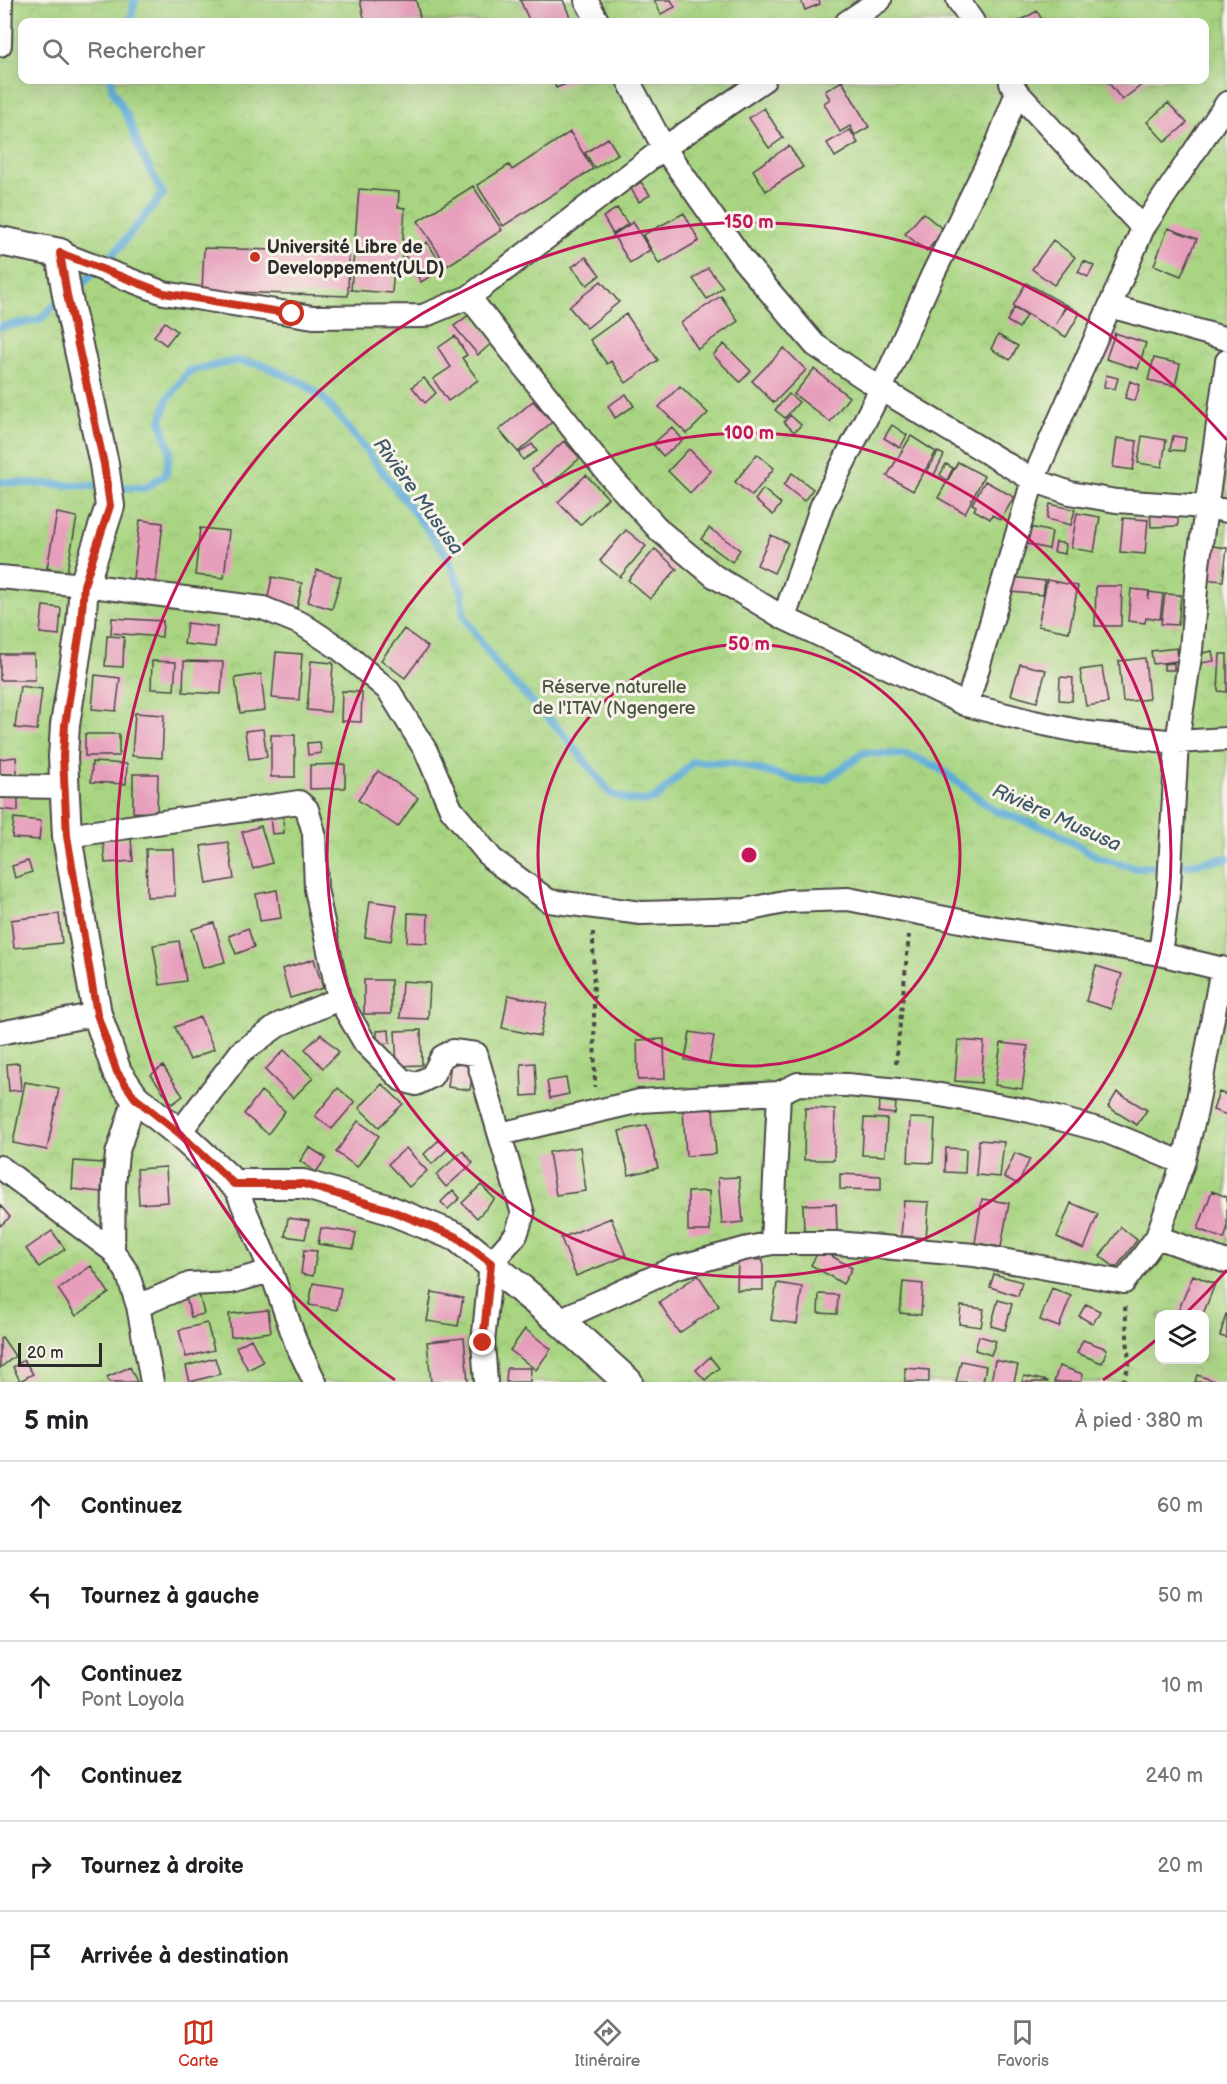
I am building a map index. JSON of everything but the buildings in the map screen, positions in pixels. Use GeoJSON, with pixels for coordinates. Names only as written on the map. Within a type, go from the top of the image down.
{"type":"FeatureCollection","features":[{"type":"Feature","properties":{"kind":"street"},"geometry":{"type":"LineString","coordinates":[[0,45],[1,0]]}},
{"type":"Feature","properties":{"kind":"street"},"geometry":{"type":"LineString","coordinates":[[586,0],[596,18]]}},
{"type":"Feature","properties":{"kind":"street"},"geometry":{"type":"LineString","coordinates":[[854,18],[880,0]]}},
{"type":"Feature","properties":{"kind":"street"},"geometry":{"type":"LineString","coordinates":[[958,0],[970,18]]}},
{"type":"Feature","properties":{"kind":"street"},"geometry":{"type":"LineString","coordinates":[[630,84],[664,148],[743,260],[815,345],[881,389],[1033,480],[1070,493],[1116,501],[1216,509]]}},
{"type":"Feature","properties":{"kind":"street"},"geometry":{"type":"LineString","coordinates":[[0,241],[60,253],[164,293],[313,317],[423,316],[469,297],[664,148],[758,84]]}},
{"type":"Feature","properties":{"kind":"street"},"geometry":{"type":"LineString","coordinates":[[1013,86],[1143,228]]}},
{"type":"Feature","properties":{"kind":"street"},"geometry":{"type":"LineString","coordinates":[[784,618],[822,505],[881,389],[932,276],[998,142],[1013,86]]}},
{"type":"Feature","properties":{"kind":"street"},"geometry":{"type":"LineString","coordinates":[[966,705],[1033,480],[1143,228],[1227,103]]}},
{"type":"Feature","properties":{"kind":"street"},"geometry":{"type":"LineString","coordinates":[[60,253],[104,464],[110,506],[84,585],[81,624],[65,725],[64,787],[67,836],[97,1014],[117,1072],[135,1098],[179,1133],[234,1184],[271,1271],[296,1343],[315,1382]]}},
{"type":"Feature","properties":{"kind":"street"},"geometry":{"type":"LineString","coordinates":[[469,297],[609,475],[660,531],[714,576],[784,618],[966,705],[1088,733],[1177,742],[1227,739]]}},
{"type":"Feature","properties":{"kind":"street"},"geometry":{"type":"LineString","coordinates":[[1110,306],[1227,339]]}},
{"type":"Feature","properties":{"kind":"street"},"geometry":{"type":"LineString","coordinates":[[1160,954],[1170,886],[1177,742],[1191,650],[1198,565],[1216,509],[1227,361]]}},
{"type":"Feature","properties":{"kind":"street"},"geometry":{"type":"LineString","coordinates":[[0,577],[84,585],[262,608],[302,624],[340,649],[389,692],[426,751],[452,808],[492,859],[549,901],[641,913],[746,910],[789,901],[848,899],[991,927],[1160,954],[1225,968],[1183,1163],[1157,1238],[1124,1282],[974,1255],[837,1243],[772,1243],[674,1268],[559,1320]]}},
{"type":"Feature","properties":{"kind":"street"},"geometry":{"type":"LineString","coordinates":[[0,786],[64,787]]}},
{"type":"Feature","properties":{"kind":"street"},"geometry":{"type":"LineString","coordinates":[[67,836],[298,802],[307,809],[314,833],[316,889],[339,999],[365,1043],[402,1080],[416,1084],[432,1076],[442,1057],[453,1051],[476,1054],[523,1214],[516,1235],[491,1263],[483,1343],[486,1382]]}},
{"type":"Feature","properties":{"kind":"street"},"geometry":{"type":"LineString","coordinates":[[179,1133],[241,1052],[280,1024],[339,999]]}},
{"type":"Feature","properties":{"kind":"street"},"geometry":{"type":"LineString","coordinates":[[0,1033],[97,1014]]}},
{"type":"Feature","properties":{"kind":"street"},"geometry":{"type":"LineString","coordinates":[[500,1134],[640,1101],[779,1093],[798,1083],[847,1085],[929,1093],[1030,1111],[1105,1131],[1183,1163]]}},
{"type":"Feature","properties":{"kind":"street"},"geometry":{"type":"LineString","coordinates":[[772,1243],[779,1093]]}},
{"type":"Feature","properties":{"kind":"street"},"geometry":{"type":"LineString","coordinates":[[113,1251],[117,1154],[135,1098]]}},
{"type":"Feature","properties":{"kind":"street"},"geometry":{"type":"LineString","coordinates":[[0,1167],[113,1251],[128,1272],[138,1306],[152,1382]]}},
{"type":"Feature","properties":{"kind":"street"},"geometry":{"type":"LineString","coordinates":[[234,1184],[303,1184],[387,1209],[457,1237],[559,1320],[628,1382]]}},
{"type":"Feature","properties":{"kind":"street"},"geometry":{"type":"LineString","coordinates":[[1157,1238],[1227,1262]]}},
{"type":"Feature","properties":{"kind":"street"},"geometry":{"type":"LineString","coordinates":[[138,1306],[190,1284],[231,1282],[271,1271]]}},
{"type":"Feature","properties":{"kind":"path"},"geometry":{"type":"LineString","coordinates":[[594,908],[595,1112]]}},
{"type":"Feature","properties":{"kind":"path"},"geometry":{"type":"LineString","coordinates":[[893,1089],[912,910]]}},
{"type":"Feature","properties":{"kind":"path"},"geometry":{"type":"LineString","coordinates":[[1123,1382],[1129,1365],[1124,1282]]}},
{"type":"Feature","properties":{"kind":"green space","name":"Réserve naturelle de l'ITAV (Ngengere"},"geometry":{"type":"Polygon","coordinates":[[[0,0],[1227,0],[1227,1382],[0,1382],[0,0]]]}},
{"type":"Feature","properties":{"kind":"waterway"},"geometry":{"type":"LineString","coordinates":[[131,18],[135,0]]}},
{"type":"Feature","properties":{"kind":"waterway"},"geometry":{"type":"LineString","coordinates":[[73,292],[111,257],[163,194],[141,153],[129,120],[111,84]]}},
{"type":"Feature","properties":{"kind":"waterway"},"geometry":{"type":"LineString","coordinates":[[0,327],[39,320],[62,299]]}},
{"type":"Feature","properties":{"kind":"waterway","name":"Rivière Mususa"},"geometry":{"type":"LineString","coordinates":[[0,482],[145,488],[166,474],[170,450],[161,421],[167,400],[189,371],[235,361],[260,364],[303,383],[323,398],[356,437],[447,555],[462,592],[464,617],[500,669],[562,732],[611,794],[629,800],[647,801],[657,797],[693,762],[733,763],[801,781],[825,780],[864,753],[909,755],[939,768],[994,810],[1055,832],[1097,857],[1136,868],[1186,865],[1227,858]]}},
{"type":"Feature","properties":{"kind":"place","name":"Université Libre de Developpement(ULD)"},"geometry":{"type":"Point","coordinates":[255,257]}},
{"type":"Feature","properties":{"kind":"route"},"geometry":{"type":"LineString","coordinates":[[292,314],[164,293],[60,253],[104,464],[110,506],[84,585],[81,624],[65,725],[63,757],[67,836],[97,1014],[117,1072],[135,1098],[179,1133],[234,1184],[303,1184],[387,1209],[457,1237],[491,1263],[483,1343]]}}]}
